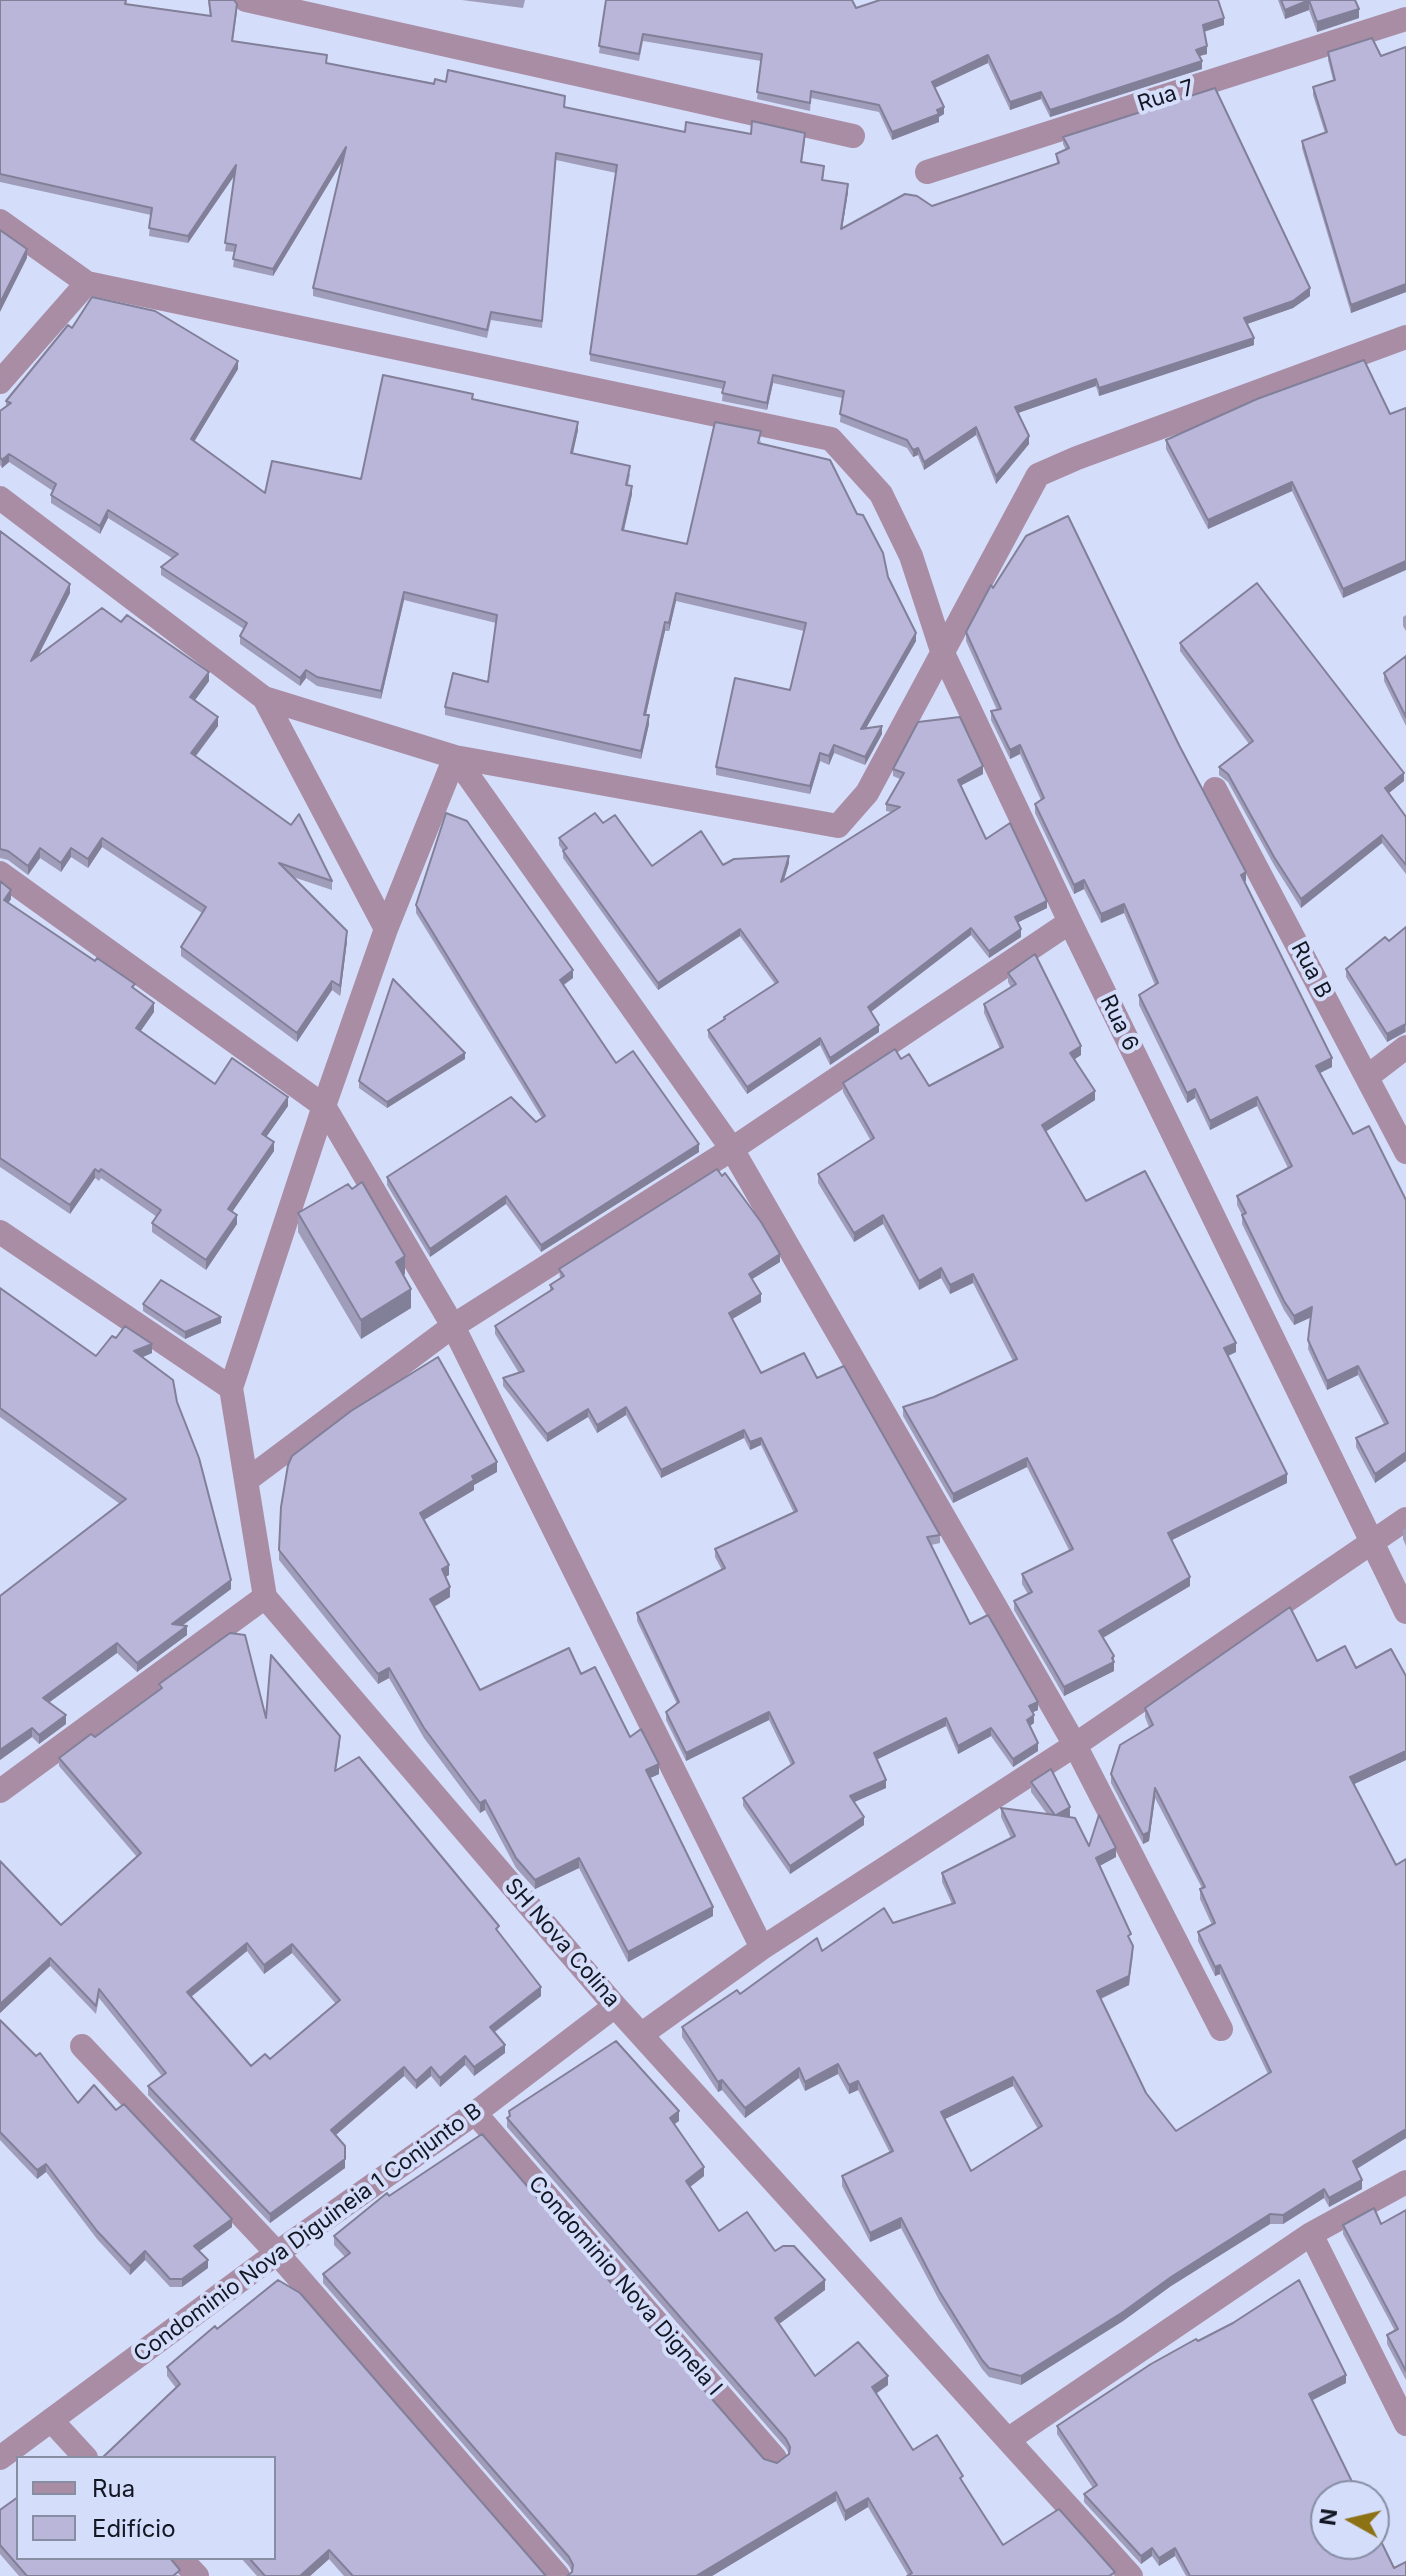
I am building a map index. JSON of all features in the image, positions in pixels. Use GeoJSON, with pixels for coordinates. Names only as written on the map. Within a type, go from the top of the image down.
{"type":"FeatureCollection","features":[{"type":"Feature","properties":{"kind":"street"},"geometry":{"type":"LineString","coordinates":[[246,0],[853,136]]}},
{"type":"Feature","properties":{"kind":"street","name":"Rua 7"},"geometry":{"type":"LineString","coordinates":[[927,172],[1406,19]]}},
{"type":"Feature","properties":{"kind":"street"},"geometry":{"type":"LineString","coordinates":[[0,221],[87,283],[0,382]]}},
{"type":"Feature","properties":{"kind":"street","name":"Rua 6"},"geometry":{"type":"LineString","coordinates":[[87,283],[831,439],[881,494],[911,556],[942,651],[1070,922],[1406,1612]]}},
{"type":"Feature","properties":{"kind":"street"},"geometry":{"type":"LineString","coordinates":[[0,498],[264,698],[455,757],[838,826],[867,793],[1038,475],[1092,452],[1406,337]]}},
{"type":"Feature","properties":{"kind":"street"},"geometry":{"type":"LineString","coordinates":[[264,698],[386,929]]}},
{"type":"Feature","properties":{"kind":"street"},"geometry":{"type":"LineString","coordinates":[[0,1791],[265,1597],[231,1388],[386,929],[455,757]]}},
{"type":"Feature","properties":{"kind":"street"},"geometry":{"type":"LineString","coordinates":[[455,757],[732,1149],[1075,1745],[1221,2029]]}},
{"type":"Feature","properties":{"kind":"street","name":"Rua B"},"geometry":{"type":"LineString","coordinates":[[1215,789],[1406,1152]]}},
{"type":"Feature","properties":{"kind":"street"},"geometry":{"type":"LineString","coordinates":[[0,873],[324,1106],[453,1326],[762,1948]]}},
{"type":"Feature","properties":{"kind":"street"},"geometry":{"type":"LineString","coordinates":[[247,1480],[453,1326],[732,1149],[1070,922]]}},
{"type":"Feature","properties":{"kind":"street"},"geometry":{"type":"LineString","coordinates":[[1367,1077],[1406,1047]]}},
{"type":"Feature","properties":{"kind":"street"},"geometry":{"type":"LineString","coordinates":[[0,1232],[231,1388]]}},
{"type":"Feature","properties":{"kind":"street"},"geometry":{"type":"LineString","coordinates":[[642,2034],[762,1948],[1075,1745],[1406,1519]]}},
{"type":"Feature","properties":{"kind":"street","name":"SH Nova Colina"},"geometry":{"type":"LineString","coordinates":[[265,1597],[615,2006],[1131,2576]]}},
{"type":"Feature","properties":{"kind":"street","name":"Condominio Nova Diguineia 1 Conjunto B"},"geometry":{"type":"LineString","coordinates":[[0,2458],[277,2253],[475,2113],[615,2006]]}},
{"type":"Feature","properties":{"kind":"street"},"geometry":{"type":"LineString","coordinates":[[82,2046],[277,2253],[558,2576]]}},
{"type":"Feature","properties":{"kind":"street","name":"Condominio Nova Dignela I"},"geometry":{"type":"LineString","coordinates":[[475,2113],[775,2458]]}},
{"type":"Feature","properties":{"kind":"street"},"geometry":{"type":"LineString","coordinates":[[1009,2439],[1311,2234],[1406,2182]]}},
{"type":"Feature","properties":{"kind":"street"},"geometry":{"type":"LineString","coordinates":[[1311,2234],[1406,2424]]}},
{"type":"Feature","properties":{"kind":"street"},"geometry":{"type":"LineString","coordinates":[[51,2420],[84,2456]]}},
{"type":"Feature","properties":{"kind":"street"},"geometry":{"type":"LineString","coordinates":[[182,2560],[197,2576]]}},
{"type":"Feature","properties":{"kind":"building"},"geometry":{"type":"Polygon","coordinates":[[[0,0],[126,0],[125,4],[211,16],[209,0],[234,0],[237,4],[232,41],[327,55],[326,63],[434,84],[435,79],[446,82],[448,70],[565,96],[564,107],[685,132],[686,122],[751,134],[752,121],[805,133],[801,162],[824,166],[822,180],[848,184],[841,229],[905,194],[917,196],[932,206],[1059,163],[1056,154],[1069,148],[1063,137],[1215,88],[1310,288],[1293,301],[1244,318],[1254,338],[1099,388],[1096,379],[1015,407],[1029,436],[996,476],[976,427],[924,462],[918,448],[913,450],[907,440],[840,414],[844,391],[773,375],[767,403],[722,393],[725,382],[590,354],[617,165],[556,153],[542,321],[491,312],[487,330],[313,288],[346,147],[273,269],[233,259],[236,245],[225,243],[236,165],[188,236],[149,228],[152,208],[0,174],[0,0]]]}},
{"type":"Feature","properties":{"kind":"building"},"geometry":{"type":"Polygon","coordinates":[[[606,0],[852,0],[856,8],[880,0],[1218,0],[1224,18],[1203,25],[1207,46],[1196,50],[1202,61],[1050,110],[1041,92],[1010,102],[988,55],[932,82],[944,107],[937,110],[939,114],[892,132],[879,105],[811,91],[810,103],[757,92],[762,54],[643,34],[639,54],[599,46],[606,0]]]}},
{"type":"Feature","properties":{"kind":"building"},"geometry":{"type":"Polygon","coordinates":[[[1281,0],[1309,0],[1285,10],[1281,0]]]}},
{"type":"Feature","properties":{"kind":"building"},"geometry":{"type":"Polygon","coordinates":[[[1309,0],[1355,0],[1359,9],[1317,22],[1309,0]]]}},
{"type":"Feature","properties":{"kind":"building"},"geometry":{"type":"Polygon","coordinates":[[[1372,38],[1381,56],[1406,47],[1406,284],[1351,305],[1302,141],[1327,132],[1313,87],[1335,80],[1328,52],[1372,38]]]}},
{"type":"Feature","properties":{"kind":"building"},"geometry":{"type":"Polygon","coordinates":[[[0,230],[27,249],[0,303],[0,230]]]}},
{"type":"Feature","properties":{"kind":"building"},"geometry":{"type":"Polygon","coordinates":[[[92,297],[155,311],[238,361],[191,439],[265,493],[272,461],[361,479],[383,375],[473,394],[472,399],[578,422],[571,453],[630,466],[626,485],[632,486],[622,530],[687,544],[715,422],[761,431],[758,443],[830,460],[857,514],[863,515],[883,553],[888,577],[916,633],[861,729],[882,726],[865,757],[834,745],[829,756],[820,753],[810,786],[716,767],[735,678],[790,690],[806,623],[676,593],[669,623],[665,622],[654,669],[644,715],[649,715],[641,751],[445,707],[453,673],[488,682],[497,615],[404,592],[381,691],[317,677],[306,670],[300,678],[240,636],[247,623],[161,567],[178,554],[108,510],[100,526],[51,495],[56,484],[9,454],[2,460],[0,457],[0,411],[11,403],[6,401],[68,325],[72,328],[92,297]]]}},
{"type":"Feature","properties":{"kind":"building"},"geometry":{"type":"Polygon","coordinates":[[[1364,360],[1390,414],[1406,408],[1406,561],[1343,589],[1292,482],[1208,520],[1166,440],[1257,399],[1364,360]]]}},
{"type":"Feature","properties":{"kind":"building"},"geometry":{"type":"Polygon","coordinates":[[[1068,516],[1179,745],[1246,872],[1241,875],[1332,1058],[1316,1066],[1353,1134],[1369,1126],[1406,1200],[1406,1452],[1375,1474],[1356,1438],[1388,1423],[1358,1366],[1327,1381],[1308,1340],[1312,1307],[1294,1316],[1242,1215],[1246,1213],[1237,1196],[1292,1166],[1257,1097],[1210,1121],[1195,1089],[1187,1093],[1139,995],[1158,983],[1124,904],[1101,914],[1084,880],[1074,885],[1035,804],[1044,798],[1020,745],[1010,750],[991,711],[1001,709],[966,632],[991,585],[993,588],[1026,536],[1068,516]]]}},
{"type":"Feature","properties":{"kind":"building"},"geometry":{"type":"Polygon","coordinates":[[[0,531],[70,584],[31,661],[102,608],[121,622],[127,615],[209,672],[190,697],[218,717],[191,753],[291,825],[299,814],[332,881],[279,863],[347,931],[340,986],[332,981],[297,1033],[181,947],[206,907],[102,838],[88,859],[71,848],[61,863],[40,848],[28,866],[8,851],[0,849],[0,531]]]}},
{"type":"Feature","properties":{"kind":"building"},"geometry":{"type":"Polygon","coordinates":[[[1257,583],[1404,773],[1385,788],[1406,817],[1406,865],[1382,835],[1301,899],[1228,774],[1219,767],[1253,741],[1180,643],[1257,583]]]}},
{"type":"Feature","properties":{"kind":"building"},"geometry":{"type":"Polygon","coordinates":[[[1406,656],[1406,717],[1384,673],[1406,656]]]}},
{"type":"Feature","properties":{"kind":"building"},"geometry":{"type":"Polygon","coordinates":[[[960,717],[983,766],[958,780],[986,839],[1010,823],[1047,901],[1015,917],[1021,929],[989,951],[971,928],[868,1007],[879,1025],[830,1058],[820,1038],[747,1087],[708,1030],[778,982],[740,929],[658,983],[563,851],[567,848],[559,838],[595,813],[603,823],[615,815],[652,866],[701,831],[723,865],[734,859],[789,856],[781,882],[900,807],[886,804],[904,773],[893,769],[918,722],[960,717]]]}},
{"type":"Feature","properties":{"kind":"building"},"geometry":{"type":"Polygon","coordinates":[[[446,813],[467,821],[573,970],[560,980],[616,1063],[633,1051],[699,1144],[541,1245],[506,1196],[430,1249],[387,1177],[511,1097],[536,1122],[545,1116],[416,905],[446,813]]]}},
{"type":"Feature","properties":{"kind":"building"},"geometry":{"type":"Polygon","coordinates":[[[0,881],[11,890],[4,900],[135,984],[132,987],[154,1003],[136,1028],[215,1084],[232,1058],[288,1097],[262,1134],[274,1142],[228,1209],[237,1215],[206,1260],[152,1223],[161,1210],[101,1169],[99,1172],[95,1169],[70,1205],[0,1158],[0,881]]]}},
{"type":"Feature","properties":{"kind":"building"},"geometry":{"type":"Polygon","coordinates":[[[1406,927],[1406,1024],[1387,1034],[1346,969],[1385,937],[1389,941],[1406,927]]]}},
{"type":"Feature","properties":{"kind":"building"},"geometry":{"type":"Polygon","coordinates":[[[1035,954],[1081,1046],[1070,1053],[1095,1091],[1042,1125],[1086,1201],[1145,1171],[1236,1343],[1224,1348],[1287,1474],[1168,1533],[1190,1577],[1099,1631],[1114,1656],[1114,1662],[1064,1687],[1014,1601],[1032,1592],[1022,1574],[1073,1549],[1027,1458],[953,1494],[903,1407],[934,1397],[1017,1359],[973,1274],[950,1285],[941,1268],[919,1281],[883,1215],[854,1233],[818,1174],[874,1138],[843,1083],[895,1049],[901,1059],[909,1054],[929,1086],[1003,1047],[984,1004],[1016,984],[1008,973],[1035,954]]]}},
{"type":"Feature","properties":{"kind":"building"},"geometry":{"type":"Polygon","coordinates":[[[393,979],[465,1053],[387,1102],[359,1081],[393,979]]]}},
{"type":"Feature","properties":{"kind":"building"},"geometry":{"type":"Polygon","coordinates":[[[717,1169],[722,1176],[725,1173],[780,1254],[749,1274],[761,1294],[729,1313],[761,1373],[804,1353],[817,1378],[844,1366],[940,1535],[927,1537],[970,1624],[988,1615],[1038,1702],[1029,1706],[1034,1715],[1027,1720],[1038,1743],[1013,1759],[991,1728],[958,1746],[946,1718],[874,1753],[886,1780],[850,1796],[864,1817],[790,1866],[743,1798],[794,1763],[769,1712],[686,1753],[666,1712],[679,1702],[637,1613],[725,1568],[715,1549],[797,1511],[761,1438],[750,1442],[744,1430],[661,1470],[626,1407],[597,1425],[588,1409],[547,1434],[503,1378],[524,1371],[495,1326],[553,1289],[550,1285],[564,1276],[559,1269],[717,1169]]]}},
{"type":"Feature","properties":{"kind":"building"},"geometry":{"type":"Polygon","coordinates":[[[362,1182],[405,1256],[396,1262],[411,1289],[361,1320],[298,1213],[348,1184],[352,1189],[362,1182]]]}},
{"type":"Feature","properties":{"kind":"building"},"geometry":{"type":"Polygon","coordinates":[[[161,1280],[221,1317],[185,1332],[143,1304],[161,1280]]]}},
{"type":"Feature","properties":{"kind":"building"},"geometry":{"type":"Polygon","coordinates":[[[0,1288],[96,1356],[125,1326],[152,1344],[134,1351],[173,1380],[177,1402],[199,1458],[231,1580],[172,1624],[187,1626],[137,1663],[117,1643],[43,1698],[66,1715],[39,1735],[32,1728],[0,1750],[0,1596],[126,1499],[0,1408],[0,1288]]]}},
{"type":"Feature","properties":{"kind":"building"},"geometry":{"type":"Polygon","coordinates":[[[438,1357],[497,1462],[420,1513],[449,1565],[442,1569],[450,1587],[430,1599],[480,1690],[569,1648],[581,1674],[595,1667],[630,1737],[641,1729],[659,1764],[646,1770],[713,1907],[628,1952],[579,1858],[535,1880],[516,1858],[485,1800],[480,1803],[424,1728],[389,1668],[378,1674],[279,1550],[281,1507],[292,1456],[351,1411],[438,1357]]]}},
{"type":"Feature","properties":{"kind":"building"},"geometry":{"type":"Polygon","coordinates":[[[1290,1607],[1317,1661],[1345,1646],[1356,1668],[1391,1649],[1406,1676],[1406,1751],[1350,1777],[1396,1865],[1406,1859],[1406,2129],[1353,2161],[1362,2180],[1329,2198],[1324,2189],[1283,2215],[1270,2214],[1021,2376],[989,2368],[982,2360],[939,2291],[901,2218],[870,2233],[842,2176],[893,2151],[858,2081],[849,2085],[838,2064],[805,2082],[799,2068],[745,2108],[722,2080],[718,2082],[682,2027],[737,1990],[740,1994],[817,1938],[822,1951],[884,1908],[893,1923],[955,1903],[942,1873],[1015,1836],[1001,1808],[1055,1815],[1031,1782],[1051,1769],[1070,1807],[1056,1815],[1075,1818],[1089,1846],[1099,1815],[1116,1848],[1096,1858],[1131,1934],[1128,1936],[1133,1946],[1129,1976],[1097,1991],[1146,2093],[1176,2131],[1271,2072],[1220,1965],[1215,1967],[1198,1932],[1215,1923],[1200,1889],[1205,1887],[1155,1788],[1149,1832],[1143,1835],[1111,1774],[1120,1745],[1153,1725],[1145,1708],[1290,1607]],[[1013,2077],[941,2112],[971,2171],[1042,2126],[1013,2077]]]}},
{"type":"Feature","properties":{"kind":"building"},"geometry":{"type":"Polygon","coordinates":[[[230,1633],[245,1635],[266,1718],[271,1655],[340,1736],[335,1771],[359,1757],[499,1926],[496,1929],[541,1987],[490,2027],[505,2045],[474,2067],[465,2056],[440,2078],[431,2067],[416,2081],[404,2067],[331,2130],[345,2146],[345,2159],[270,2214],[148,2086],[166,2073],[99,1989],[96,2006],[50,1958],[0,2004],[0,1861],[61,1925],[141,1853],[59,1758],[91,1734],[95,1737],[162,1688],[159,1684],[230,1633]],[[247,1943],[187,1992],[251,2066],[265,2054],[270,2059],[340,2000],[292,1944],[264,1965],[247,1943]]]}},
{"type":"Feature","properties":{"kind":"building"},"geometry":{"type":"Polygon","coordinates":[[[0,2020],[36,2056],[40,2053],[78,2103],[94,2085],[116,2110],[124,2104],[232,2219],[194,2246],[208,2260],[182,2279],[170,2279],[145,2251],[130,2266],[97,2231],[46,2164],[37,2170],[0,2132],[0,2020]]]}},
{"type":"Feature","properties":{"kind":"building"},"geometry":{"type":"Polygon","coordinates":[[[616,2041],[679,2111],[670,2118],[704,2167],[686,2181],[719,2231],[747,2212],[775,2251],[783,2246],[794,2246],[825,2280],[775,2318],[815,2376],[858,2342],[888,2376],[872,2387],[913,2450],[937,2435],[963,2476],[960,2478],[1003,2545],[1059,2509],[1115,2572],[1109,2576],[907,2576],[912,2573],[868,2498],[845,2511],[836,2492],[696,2576],[567,2576],[572,2572],[573,2565],[569,2557],[323,2274],[350,2253],[334,2236],[387,2193],[389,2196],[482,2134],[764,2459],[777,2463],[789,2454],[786,2439],[507,2118],[509,2111],[616,2041]]]}},
{"type":"Feature","properties":{"kind":"building"},"geometry":{"type":"Polygon","coordinates":[[[1374,2208],[1381,2224],[1406,2210],[1406,2371],[1387,2335],[1398,2329],[1343,2225],[1374,2208]]]}},
{"type":"Feature","properties":{"kind":"building"},"geometry":{"type":"Polygon","coordinates":[[[278,2280],[300,2293],[546,2576],[353,2576],[329,2550],[300,2576],[265,2576],[251,2560],[276,2560],[276,2456],[104,2456],[180,2384],[167,2367],[215,2326],[217,2329],[278,2280]]]}},
{"type":"Feature","properties":{"kind":"building"},"geometry":{"type":"Polygon","coordinates":[[[1299,2280],[1346,2375],[1309,2394],[1351,2480],[1310,2480],[1310,2560],[1390,2560],[1394,2568],[1406,2562],[1406,2576],[1190,2576],[1175,2548],[1159,2558],[1152,2548],[1141,2556],[1084,2494],[1097,2485],[1057,2426],[1151,2364],[1233,2323],[1299,2280]]]}},
{"type":"Feature","properties":{"kind":"building"},"geometry":{"type":"Polygon","coordinates":[[[16,2498],[16,2560],[172,2560],[180,2570],[173,2576],[27,2576],[0,2545],[0,2510],[16,2498]]]}}]}
